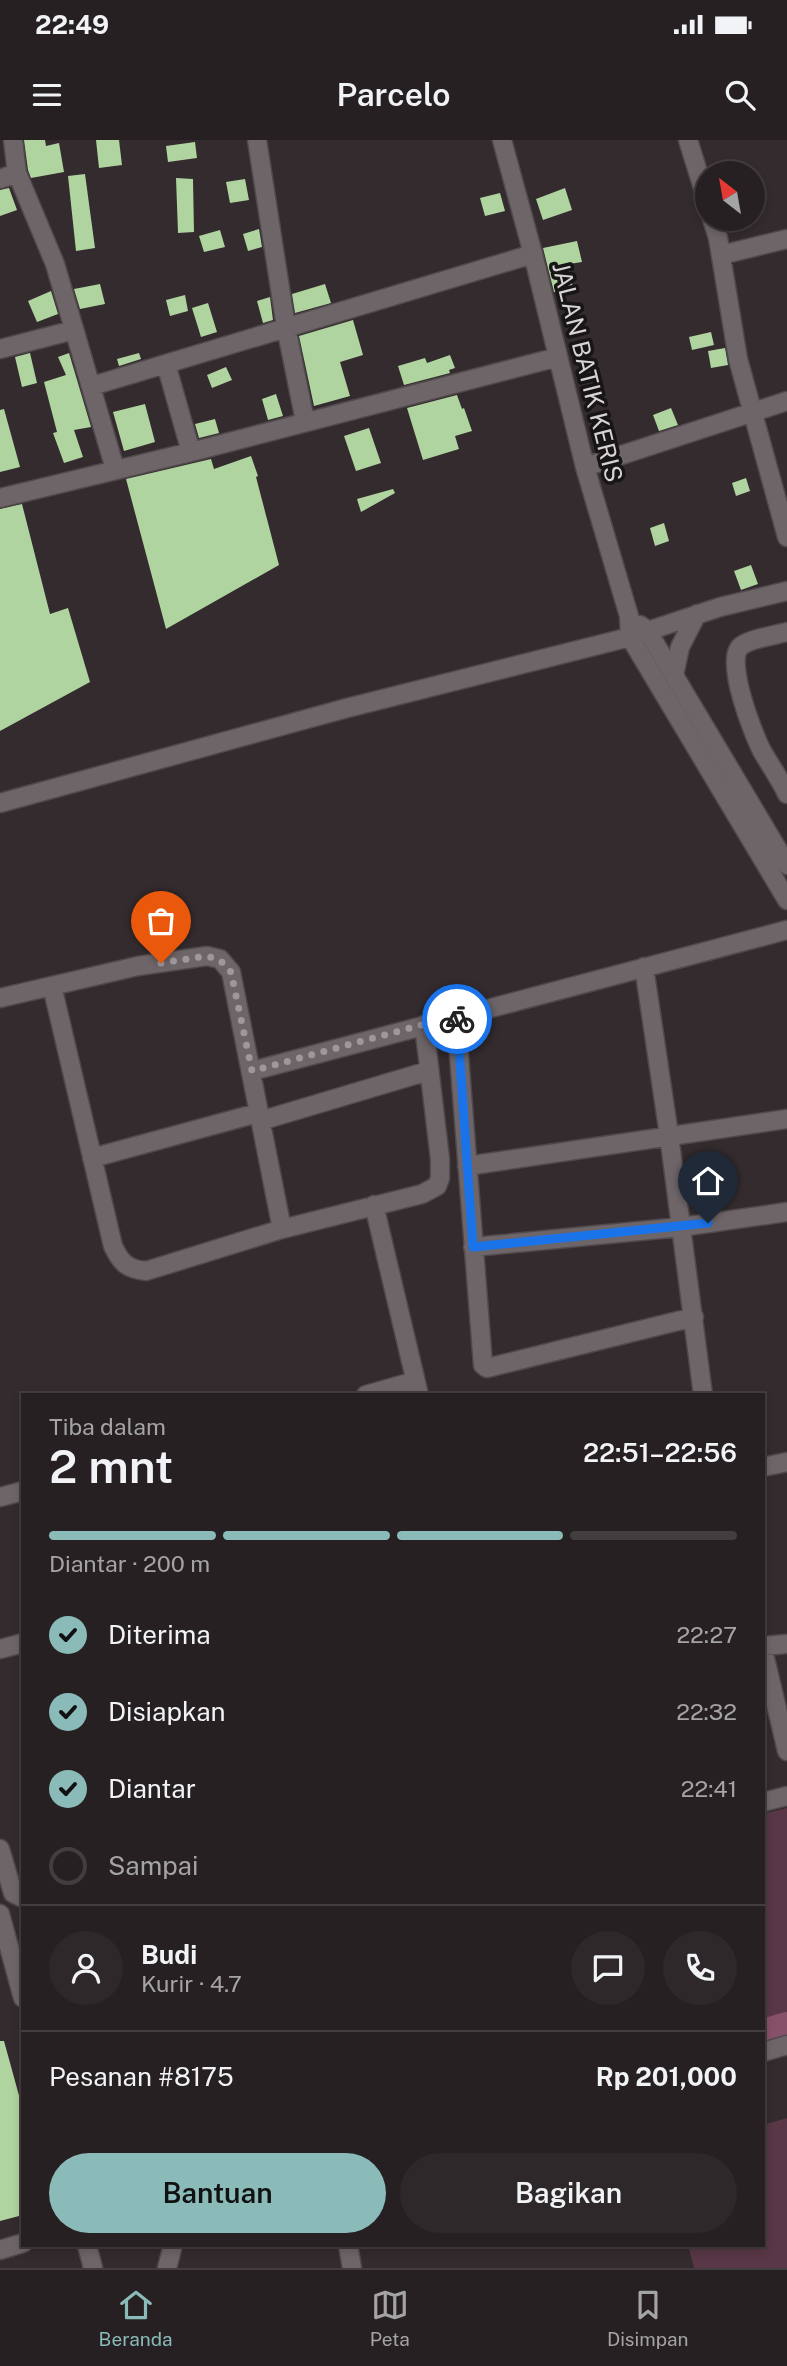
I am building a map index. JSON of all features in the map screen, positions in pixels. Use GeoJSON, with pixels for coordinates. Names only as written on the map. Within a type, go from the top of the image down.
{"type":"FeatureCollection","features":[{"type":"Feature","properties":{"kind":"street"},"geometry":{"type":"LineString","coordinates":[[13,140],[9,176],[55,264],[115,469]]}},
{"type":"Feature","properties":{"kind":"street"},"geometry":{"type":"LineString","coordinates":[[257,140],[286,327],[305,421]]}},
{"type":"Feature","properties":{"kind":"street","name":"JALAN BATIK KERIS"},"geometry":{"type":"LineString","coordinates":[[502,140],[585,467],[629,616],[639,633]]}},
{"type":"Feature","properties":{"kind":"street"},"geometry":{"type":"LineString","coordinates":[[688,140],[695,162]]}},
{"type":"Feature","properties":{"kind":"street"},"geometry":{"type":"LineString","coordinates":[[715,231],[733,335],[787,537]]}},
{"type":"Feature","properties":{"kind":"street"},"geometry":{"type":"LineString","coordinates":[[721,255],[787,239]]}},
{"type":"Feature","properties":{"kind":"street"},"geometry":{"type":"LineString","coordinates":[[92,386],[533,254]]}},
{"type":"Feature","properties":{"kind":"street"},"geometry":{"type":"LineString","coordinates":[[0,349],[74,330]]}},
{"type":"Feature","properties":{"kind":"street"},"geometry":{"type":"LineString","coordinates":[[0,498],[191,452],[558,357]]}},
{"type":"Feature","properties":{"kind":"street"},"geometry":{"type":"LineString","coordinates":[[166,364],[191,452]]}},
{"type":"Feature","properties":{"kind":"street"},"geometry":{"type":"LineString","coordinates":[[585,467],[787,401]]}},
{"type":"Feature","properties":{"kind":"street"},"geometry":{"type":"LineString","coordinates":[[0,803],[787,591]]}},
{"type":"Feature","properties":{"kind":"street"},"geometry":{"type":"LineString","coordinates":[[674,675],[680,647],[697,614]]}},
{"type":"Feature","properties":{"kind":"street"},"geometry":{"type":"LineString","coordinates":[[787,632],[742,644],[736,652],[735,663],[749,721],[762,751],[787,794]]}},
{"type":"Feature","properties":{"kind":"street"},"geometry":{"type":"LineString","coordinates":[[639,633],[674,675],[717,747],[787,900]]}},
{"type":"Feature","properties":{"kind":"street"},"geometry":{"type":"LineString","coordinates":[[639,633],[700,757],[756,831],[787,865]]}},
{"type":"Feature","properties":{"kind":"street"},"geometry":{"type":"LineString","coordinates":[[700,757],[717,747]]}},
{"type":"Feature","properties":{"kind":"street"},"geometry":{"type":"LineString","coordinates":[[252,1071],[787,930]]}},
{"type":"Feature","properties":{"kind":"street"},"geometry":{"type":"LineString","coordinates":[[0,998],[138,966],[206,956],[220,960],[231,972],[282,1229]]}},
{"type":"Feature","properties":{"kind":"street"},"geometry":{"type":"LineString","coordinates":[[644,967],[703,1393]]}},
{"type":"Feature","properties":{"kind":"street"},"geometry":{"type":"LineString","coordinates":[[52,986],[113,1246],[120,1262],[132,1269],[146,1270],[282,1229],[422,1194],[437,1186],[440,1159],[424,1025]]}},
{"type":"Feature","properties":{"kind":"street"},"geometry":{"type":"LineString","coordinates":[[456,1017],[484,1367],[694,1317]]}},
{"type":"Feature","properties":{"kind":"street"},"geometry":{"type":"LineString","coordinates":[[92,1158],[259,1117],[428,1070]]}},
{"type":"Feature","properties":{"kind":"street"},"geometry":{"type":"LineString","coordinates":[[467,1166],[787,1119]]}},
{"type":"Feature","properties":{"kind":"street"},"geometry":{"type":"LineString","coordinates":[[374,1205],[417,1388],[381,1393]]}},
{"type":"Feature","properties":{"kind":"street"},"geometry":{"type":"LineString","coordinates":[[473,1247],[681,1227],[787,1212]]}},
{"type":"Feature","properties":{"kind":"street"},"geometry":{"type":"LineString","coordinates":[[765,1467],[787,1462]]}},
{"type":"Feature","properties":{"kind":"street"},"geometry":{"type":"LineString","coordinates":[[0,1497],[21,1492]]}},
{"type":"Feature","properties":{"kind":"street"},"geometry":{"type":"LineString","coordinates":[[0,1649],[21,1644]]}},
{"type":"Feature","properties":{"kind":"street"},"geometry":{"type":"LineString","coordinates":[[765,1648],[787,1644]]}},
{"type":"Feature","properties":{"kind":"street"},"geometry":{"type":"LineString","coordinates":[[765,1667],[769,1705],[787,1751]]}},
{"type":"Feature","properties":{"kind":"street"},"geometry":{"type":"LineString","coordinates":[[765,1802],[787,1796]]}},
{"type":"Feature","properties":{"kind":"street"},"geometry":{"type":"LineString","coordinates":[[0,1849],[13,1893],[21,1897]]}},
{"type":"Feature","properties":{"kind":"street"},"geometry":{"type":"LineString","coordinates":[[0,1914],[21,1991]]}},
{"type":"Feature","properties":{"kind":"street"},"geometry":{"type":"LineString","coordinates":[[765,2051],[787,2045]]}},
{"type":"Feature","properties":{"kind":"street"},"geometry":{"type":"LineString","coordinates":[[0,2250],[21,2244]]}},
{"type":"Feature","properties":{"kind":"street"},"geometry":{"type":"LineString","coordinates":[[88,2247],[93,2268]]}},
{"type":"Feature","properties":{"kind":"street"},"geometry":{"type":"LineString","coordinates":[[167,2268],[172,2247]]}},
{"type":"Feature","properties":{"kind":"street"},"geometry":{"type":"LineString","coordinates":[[348,2247],[352,2268]]}},
{"type":"Feature","properties":{"kind":"shaded area"},"geometry":{"type":"Polygon","coordinates":[[[787,1808],[787,2039],[765,2045],[765,1814],[787,1808]]]}},
{"type":"Feature","properties":{"kind":"shaded area"},"geometry":{"type":"Polygon","coordinates":[[[787,2118],[787,2268],[694,2268],[689,2247],[765,2247],[765,2124],[787,2118]]]}},
{"type":"Feature","properties":{"kind":"building"},"geometry":{"type":"Polygon","coordinates":[[[24,140],[45,140],[46,146],[59,143],[64,172],[31,178],[24,140]]]}},
{"type":"Feature","properties":{"kind":"building"},"geometry":{"type":"Polygon","coordinates":[[[96,140],[119,140],[122,165],[99,168],[96,140]]]}},
{"type":"Feature","properties":{"kind":"building"},"geometry":{"type":"Polygon","coordinates":[[[195,142],[197,158],[168,162],[166,146],[195,142]]]}},
{"type":"Feature","properties":{"kind":"building"},"geometry":{"type":"Polygon","coordinates":[[[85,174],[95,248],[76,251],[68,176],[85,174]]]}},
{"type":"Feature","properties":{"kind":"building"},"geometry":{"type":"Polygon","coordinates":[[[176,178],[193,179],[194,232],[178,233],[176,178]]]}},
{"type":"Feature","properties":{"kind":"building"},"geometry":{"type":"Polygon","coordinates":[[[245,179],[249,200],[230,203],[226,182],[245,179]]]}},
{"type":"Feature","properties":{"kind":"building"},"geometry":{"type":"Polygon","coordinates":[[[9,188],[17,210],[0,216],[0,190],[9,188]]]}},
{"type":"Feature","properties":{"kind":"building"},"geometry":{"type":"Polygon","coordinates":[[[565,188],[572,210],[543,220],[536,199],[565,188]]]}},
{"type":"Feature","properties":{"kind":"building"},"geometry":{"type":"Polygon","coordinates":[[[500,193],[505,211],[485,216],[480,198],[500,193]]]}},
{"type":"Feature","properties":{"kind":"building"},"geometry":{"type":"Polygon","coordinates":[[[259,229],[262,247],[248,251],[243,234],[259,229]]]}},
{"type":"Feature","properties":{"kind":"building"},"geometry":{"type":"Polygon","coordinates":[[[220,230],[225,247],[204,252],[199,236],[220,230]]]}},
{"type":"Feature","properties":{"kind":"building"},"geometry":{"type":"Polygon","coordinates":[[[577,241],[582,262],[569,264],[573,289],[554,292],[543,248],[577,241]]]}},
{"type":"Feature","properties":{"kind":"building"},"geometry":{"type":"Polygon","coordinates":[[[100,284],[105,304],[80,309],[74,289],[100,284]]]}},
{"type":"Feature","properties":{"kind":"building"},"geometry":{"type":"Polygon","coordinates":[[[325,284],[331,303],[295,313],[292,294],[325,284]]]}},
{"type":"Feature","properties":{"kind":"building"},"geometry":{"type":"Polygon","coordinates":[[[51,291],[58,314],[37,322],[28,301],[51,291]]]}},
{"type":"Feature","properties":{"kind":"building"},"geometry":{"type":"Polygon","coordinates":[[[185,295],[188,311],[170,316],[166,300],[185,295]]]}},
{"type":"Feature","properties":{"kind":"building"},"geometry":{"type":"Polygon","coordinates":[[[270,297],[273,320],[263,323],[257,301],[270,297]]]}},
{"type":"Feature","properties":{"kind":"building"},"geometry":{"type":"Polygon","coordinates":[[[208,303],[217,332],[201,337],[192,308],[208,303]]]}},
{"type":"Feature","properties":{"kind":"building"},"geometry":{"type":"Polygon","coordinates":[[[353,320],[363,355],[340,362],[350,396],[314,406],[299,336],[353,320]]]}},
{"type":"Feature","properties":{"kind":"building"},"geometry":{"type":"Polygon","coordinates":[[[711,332],[714,345],[692,350],[689,337],[711,332]]]}},
{"type":"Feature","properties":{"kind":"building"},"geometry":{"type":"Polygon","coordinates":[[[725,348],[728,365],[711,368],[708,351],[725,348]]]}},
{"type":"Feature","properties":{"kind":"building"},"geometry":{"type":"Polygon","coordinates":[[[30,353],[37,383],[22,387],[15,357],[30,353]]]}},
{"type":"Feature","properties":{"kind":"building"},"geometry":{"type":"Polygon","coordinates":[[[69,353],[91,427],[74,430],[83,457],[64,463],[53,433],[57,432],[44,382],[66,375],[58,357],[69,353]]]}},
{"type":"Feature","properties":{"kind":"building"},"geometry":{"type":"Polygon","coordinates":[[[139,353],[141,359],[119,366],[117,359],[139,353]]]}},
{"type":"Feature","properties":{"kind":"building"},"geometry":{"type":"Polygon","coordinates":[[[450,355],[455,368],[449,370],[450,373],[404,385],[398,366],[425,358],[427,363],[450,355]]]}},
{"type":"Feature","properties":{"kind":"building"},"geometry":{"type":"Polygon","coordinates":[[[226,367],[232,380],[212,388],[207,375],[226,367]]]}},
{"type":"Feature","properties":{"kind":"building"},"geometry":{"type":"Polygon","coordinates":[[[276,394],[283,416],[268,420],[262,399],[276,394]]]}},
{"type":"Feature","properties":{"kind":"building"},"geometry":{"type":"Polygon","coordinates":[[[457,395],[472,431],[455,436],[459,449],[423,460],[407,408],[457,395]]]}},
{"type":"Feature","properties":{"kind":"building"},"geometry":{"type":"Polygon","coordinates":[[[145,404],[155,442],[124,451],[113,412],[145,404]]]}},
{"type":"Feature","properties":{"kind":"building"},"geometry":{"type":"Polygon","coordinates":[[[671,408],[678,425],[659,431],[653,415],[671,408]]]}},
{"type":"Feature","properties":{"kind":"building"},"geometry":{"type":"Polygon","coordinates":[[[4,409],[20,467],[0,472],[0,410],[4,409]]]}},
{"type":"Feature","properties":{"kind":"building"},"geometry":{"type":"Polygon","coordinates":[[[215,419],[219,433],[199,438],[195,424],[215,419]]]}},
{"type":"Feature","properties":{"kind":"building"},"geometry":{"type":"Polygon","coordinates":[[[369,428],[381,463],[356,471],[344,436],[369,428]]]}},
{"type":"Feature","properties":{"kind":"building"},"geometry":{"type":"Polygon","coordinates":[[[251,456],[279,565],[166,629],[126,479],[211,459],[214,469],[251,456]]]}},
{"type":"Feature","properties":{"kind":"building"},"geometry":{"type":"Polygon","coordinates":[[[746,478],[750,491],[736,496],[732,483],[746,478]]]}},
{"type":"Feature","properties":{"kind":"building"},"geometry":{"type":"Polygon","coordinates":[[[393,489],[395,493],[361,512],[357,499],[393,489]]]}},
{"type":"Feature","properties":{"kind":"building"},"geometry":{"type":"Polygon","coordinates":[[[22,504],[50,614],[68,608],[90,682],[0,731],[0,509],[22,504]]]}},
{"type":"Feature","properties":{"kind":"building"},"geometry":{"type":"Polygon","coordinates":[[[664,523],[669,541],[655,546],[650,528],[664,523]]]}},
{"type":"Feature","properties":{"kind":"building"},"geometry":{"type":"Polygon","coordinates":[[[751,565],[758,584],[741,590],[734,571],[751,565]]]}},
{"type":"Feature","properties":{"kind":"building"},"geometry":{"type":"Polygon","coordinates":[[[0,2041],[4,2041],[21,2103],[21,2216],[0,2221],[0,2041]]]}},
{"type":"Feature","properties":{"kind":"waterway"},"geometry":{"type":"LineString","coordinates":[[765,2032],[787,2026]]}},
{"type":"Feature","properties":{"kind":"way so far"},"geometry":{"type":"LineString","coordinates":[[161,963],[206,956],[220,960],[231,972],[252,1071],[447,1018],[457,1019]]}},
{"type":"Feature","properties":{"kind":"route"},"geometry":{"type":"LineString","coordinates":[[457,1019],[473,1247],[708,1223]]}}]}
